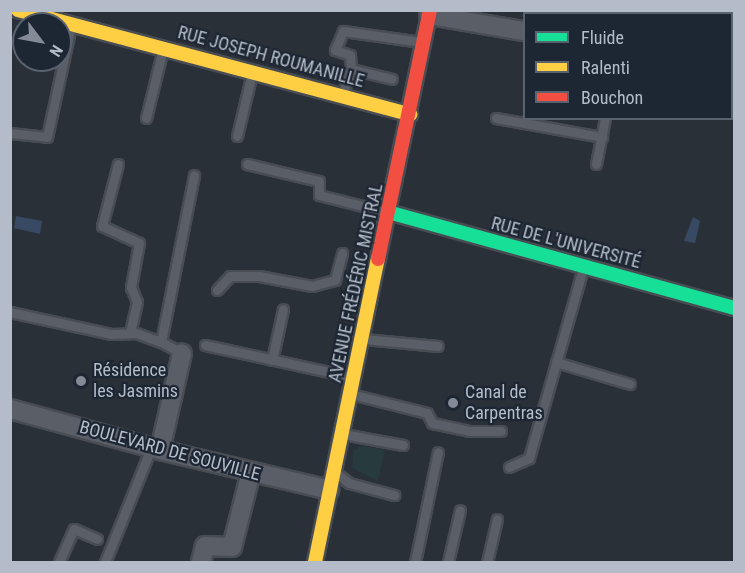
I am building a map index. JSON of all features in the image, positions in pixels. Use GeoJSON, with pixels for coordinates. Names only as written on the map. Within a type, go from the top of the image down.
{"type":"FeatureCollection","features":[{"type":"Feature","properties":{"kind":"street"},"geometry":{"type":"LineString","coordinates":[[425,12],[523,31]]}},
{"type":"Feature","properties":{"kind":"street","name":"AVENUE FRÉDÉRIC MISTRAL"},"geometry":{"type":"LineString","coordinates":[[315,562],[425,43],[425,12]]}},
{"type":"Feature","properties":{"kind":"street","name":"RUE JOSEPH ROUMANILLE"},"geometry":{"type":"LineString","coordinates":[[72,20],[410,114]]}},
{"type":"Feature","properties":{"kind":"street","name":"RUE DE L'UNIVERSITÉ"},"geometry":{"type":"LineString","coordinates":[[388,212],[735,308]]}},
{"type":"Feature","properties":{"kind":"street"},"geometry":{"type":"LineString","coordinates":[[156,449],[182,353]]}},
{"type":"Feature","properties":{"kind":"street","name":"BOULEVARD DE SOUVILLE"},"geometry":{"type":"LineString","coordinates":[[10,409],[156,449],[330,490]]}},
{"type":"Feature","properties":{"kind":"street"},"geometry":{"type":"LineString","coordinates":[[201,562],[205,546],[232,547],[251,472]]}},
{"type":"Feature","properties":{"kind":"lane"},"geometry":{"type":"LineString","coordinates":[[342,95],[351,69],[350,55],[335,50],[343,31],[425,43]]}},
{"type":"Feature","properties":{"kind":"lane"},"geometry":{"type":"LineString","coordinates":[[146,118],[164,47]]}},
{"type":"Feature","properties":{"kind":"lane"},"geometry":{"type":"LineString","coordinates":[[351,69],[392,79]]}},
{"type":"Feature","properties":{"kind":"lane"},"geometry":{"type":"LineString","coordinates":[[237,136],[253,71]]}},
{"type":"Feature","properties":{"kind":"lane"},"geometry":{"type":"LineString","coordinates":[[10,133],[47,137],[57,72]]}},
{"type":"Feature","properties":{"kind":"lane"},"geometry":{"type":"LineString","coordinates":[[496,118],[602,137]]}},
{"type":"Feature","properties":{"kind":"lane"},"geometry":{"type":"LineString","coordinates":[[596,164],[606,120]]}},
{"type":"Feature","properties":{"kind":"lane"},"geometry":{"type":"LineString","coordinates":[[118,164],[102,226],[139,243],[131,287],[137,302],[130,333]]}},
{"type":"Feature","properties":{"kind":"lane"},"geometry":{"type":"LineString","coordinates":[[246,164],[319,181],[319,195],[388,212]]}},
{"type":"Feature","properties":{"kind":"lane"},"geometry":{"type":"LineString","coordinates":[[161,342],[194,175]]}},
{"type":"Feature","properties":{"kind":"lane"},"geometry":{"type":"LineString","coordinates":[[217,290],[230,276],[260,276],[312,286],[335,280],[342,253]]}},
{"type":"Feature","properties":{"kind":"lane"},"geometry":{"type":"LineString","coordinates":[[509,467],[530,458],[584,266]]}},
{"type":"Feature","properties":{"kind":"lane"},"geometry":{"type":"LineString","coordinates":[[272,360],[283,309]]}},
{"type":"Feature","properties":{"kind":"lane"},"geometry":{"type":"LineString","coordinates":[[10,312],[111,334],[130,333],[161,342],[182,353]]}},
{"type":"Feature","properties":{"kind":"lane"},"geometry":{"type":"LineString","coordinates":[[362,339],[438,346]]}},
{"type":"Feature","properties":{"kind":"lane"},"geometry":{"type":"LineString","coordinates":[[205,345],[354,378]]}},
{"type":"Feature","properties":{"kind":"lane"},"geometry":{"type":"LineString","coordinates":[[556,362],[630,384]]}},
{"type":"Feature","properties":{"kind":"lane"},"geometry":{"type":"LineString","coordinates":[[351,394],[427,413],[432,423],[469,431],[501,431]]}},
{"type":"Feature","properties":{"kind":"lane"},"geometry":{"type":"LineString","coordinates":[[342,434],[403,445]]}},
{"type":"Feature","properties":{"kind":"lane"},"geometry":{"type":"LineString","coordinates":[[105,562],[156,449]]}},
{"type":"Feature","properties":{"kind":"lane"},"geometry":{"type":"LineString","coordinates":[[415,562],[438,452]]}},
{"type":"Feature","properties":{"kind":"lane"},"geometry":{"type":"LineString","coordinates":[[334,471],[350,483],[394,495]]}},
{"type":"Feature","properties":{"kind":"lane"},"geometry":{"type":"LineString","coordinates":[[330,490],[350,483]]}},
{"type":"Feature","properties":{"kind":"lane"},"geometry":{"type":"LineString","coordinates":[[448,562],[460,510]]}},
{"type":"Feature","properties":{"kind":"lane"},"geometry":{"type":"LineString","coordinates":[[487,562],[497,519]]}},
{"type":"Feature","properties":{"kind":"lane"},"geometry":{"type":"LineString","coordinates":[[59,562],[74,529],[97,539]]}},
{"type":"Feature","properties":{"kind":"green space"},"geometry":{"type":"Polygon","coordinates":[[[362,446],[385,450],[378,481],[352,468],[353,451],[362,446]]]}},
{"type":"Feature","properties":{"kind":"water"},"geometry":{"type":"Polygon","coordinates":[[[16,216],[42,221],[40,234],[14,228],[16,216]]]}},
{"type":"Feature","properties":{"kind":"water"},"geometry":{"type":"Polygon","coordinates":[[[693,217],[700,221],[695,243],[684,241],[693,217]]]}},
{"type":"Feature","properties":{"kind":"traffic: fast"},"geometry":{"type":"LineString","coordinates":[[388,212],[734,308]]}},
{"type":"Feature","properties":{"kind":"traffic: slow"},"geometry":{"type":"LineString","coordinates":[[18,10],[410,114]]}},
{"type":"Feature","properties":{"kind":"traffic: slow"},"geometry":{"type":"LineString","coordinates":[[315,562],[378,259]]}},
{"type":"Feature","properties":{"kind":"traffic: jam"},"geometry":{"type":"LineString","coordinates":[[378,259],[430,10]]}},
{"type":"Feature","properties":{"kind":"place","name":"Résidence les Jasmins"},"geometry":{"type":"Point","coordinates":[81,381]}},
{"type":"Feature","properties":{"kind":"place","name":"Canal de Carpentras"},"geometry":{"type":"Point","coordinates":[453,403]}}]}
